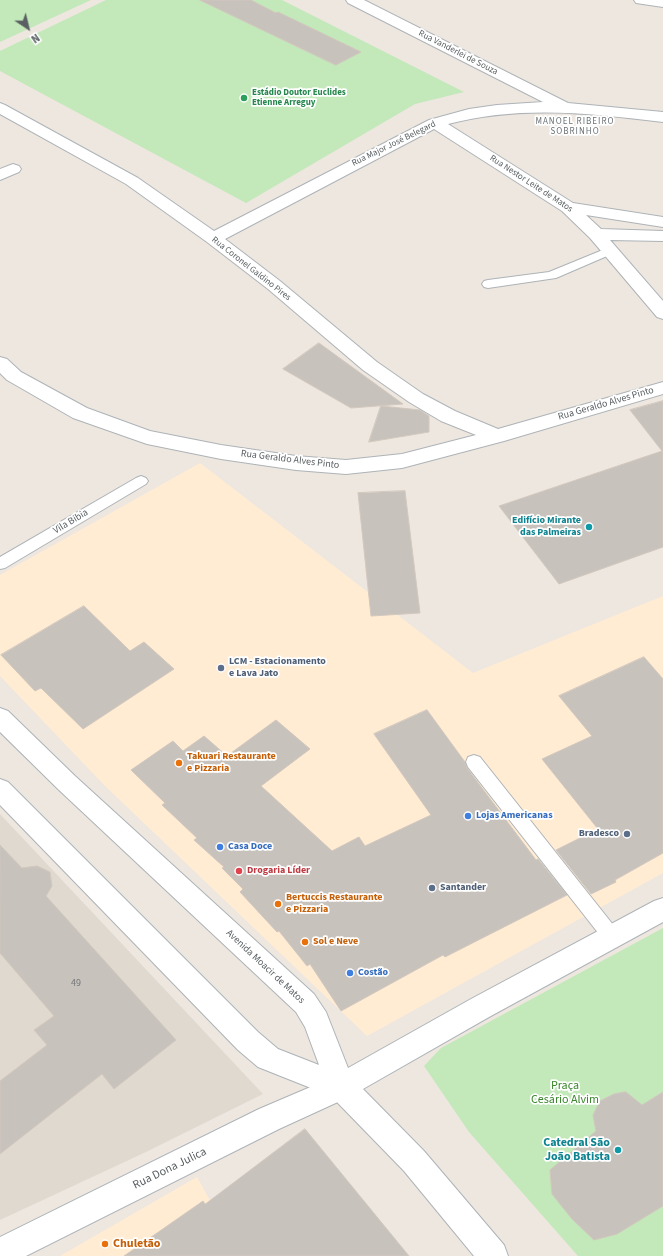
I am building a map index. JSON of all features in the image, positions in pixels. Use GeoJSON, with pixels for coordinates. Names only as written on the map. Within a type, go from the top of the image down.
{"type":"FeatureCollection","features":[{"type":"Feature","properties":{"kind":"street","name":"Rua Vanderlei de Souza"},"geometry":{"type":"LineString","coordinates":[[353,0],[563,107]]}},
{"type":"Feature","properties":{"kind":"street"},"geometry":{"type":"LineString","coordinates":[[642,0],[663,3]]}},
{"type":"Feature","properties":{"kind":"street","name":"Rua Major José Belegard"},"geometry":{"type":"LineString","coordinates":[[213,238],[435,123],[474,113],[515,108],[563,107],[663,117]]}},
{"type":"Feature","properties":{"kind":"street","name":"Rua Coronel Galdino Pires"},"geometry":{"type":"LineString","coordinates":[[0,108],[132,182],[213,238],[274,285],[370,366],[416,398],[448,416],[497,436]]}},
{"type":"Feature","properties":{"kind":"street","name":"Rua Nestor Leite de Matos"},"geometry":{"type":"LineString","coordinates":[[435,123],[568,207],[596,234],[644,288],[663,313]]}},
{"type":"Feature","properties":{"kind":"street"},"geometry":{"type":"LineString","coordinates":[[568,207],[663,222]]}},
{"type":"Feature","properties":{"kind":"street"},"geometry":{"type":"LineString","coordinates":[[596,234],[663,236]]}},
{"type":"Feature","properties":{"kind":"street","name":"Rua Geraldo Alves Pinto"},"geometry":{"type":"LineString","coordinates":[[0,362],[14,376],[80,413],[147,437],[221,452],[296,463],[346,467],[402,461],[497,436],[663,388]]}},
{"type":"Feature","properties":{"kind":"street","name":"Avenida Moacir de Matos"},"geometry":{"type":"LineString","coordinates":[[0,717],[67,783],[305,1003],[316,1021],[342,1088]]}},
{"type":"Feature","properties":{"kind":"street"},"geometry":{"type":"LineString","coordinates":[[0,789],[248,1041],[268,1058],[342,1088],[414,1161],[493,1256]]}},
{"type":"Feature","properties":{"kind":"street"},"geometry":{"type":"LineString","coordinates":[[342,1088],[480,1008],[663,909]]}},
{"type":"Feature","properties":{"kind":"street","name":"Rua Dona Julica"},"geometry":{"type":"LineString","coordinates":[[0,1253],[269,1119],[342,1088]]}},
{"type":"Feature","properties":{"kind":"lane"},"geometry":{"type":"LineString","coordinates":[[488,284],[552,275],[610,251]]}},
{"type":"Feature","properties":{"kind":"lane","name":"Vila Bibia"},"geometry":{"type":"LineString","coordinates":[[0,564],[141,481]]}},
{"type":"Feature","properties":{"kind":"lane"},"geometry":{"type":"LineString","coordinates":[[474,762],[612,937]]}},
{"type":"Feature","properties":{"kind":"shaded area"},"geometry":{"type":"Polygon","coordinates":[[[200,463],[473,673],[663,596],[663,873],[367,1036],[104,785],[0,676],[0,575],[200,463]]]}},
{"type":"Feature","properties":{"kind":"shaded area"},"geometry":{"type":"Polygon","coordinates":[[[0,814],[263,1094],[146,1152],[0,1220],[0,814]]]}},
{"type":"Feature","properties":{"kind":"shaded area"},"geometry":{"type":"Polygon","coordinates":[[[197,1177],[241,1256],[60,1256],[197,1177]]]}},
{"type":"Feature","properties":{"kind":"green space"},"geometry":{"type":"Polygon","coordinates":[[[0,0],[91,0],[0,42],[0,0]]]}},
{"type":"Feature","properties":{"kind":"green space","name":"Estádio Doutor Euclides Etienne Arreguy"},"geometry":{"type":"Polygon","coordinates":[[[106,0],[282,0],[464,92],[415,104],[246,203],[0,71],[0,51],[106,0]]]}},
{"type":"Feature","properties":{"kind":"green space","name":"Praça Cesário Alvim"},"geometry":{"type":"Polygon","coordinates":[[[663,928],[663,1256],[578,1256],[469,1132],[424,1066],[441,1048],[663,928]]]}},
{"type":"Feature","properties":{"kind":"building"},"geometry":{"type":"Polygon","coordinates":[[[200,0],[251,0],[361,52],[336,65],[200,0]]]}},
{"type":"Feature","properties":{"kind":"building"},"geometry":{"type":"Polygon","coordinates":[[[319,343],[403,404],[351,408],[283,369],[319,343]]]}},
{"type":"Feature","properties":{"kind":"building","name":"Edifício Mirante das Palmeiras"},"geometry":{"type":"Polygon","coordinates":[[[663,401],[663,547],[559,584],[499,506],[662,451],[630,410],[663,401]]]}},
{"type":"Feature","properties":{"kind":"building"},"geometry":{"type":"Polygon","coordinates":[[[381,406],[420,410],[429,416],[429,432],[369,442],[381,406]]]}},
{"type":"Feature","properties":{"kind":"building"},"geometry":{"type":"Polygon","coordinates":[[[405,491],[420,613],[371,616],[358,493],[405,491]]]}},
{"type":"Feature","properties":{"kind":"building"},"geometry":{"type":"Polygon","coordinates":[[[84,606],[130,651],[144,642],[174,669],[83,729],[41,688],[35,691],[1,655],[84,606]]]}},
{"type":"Feature","properties":{"kind":"building"},"geometry":{"type":"Polygon","coordinates":[[[644,657],[663,679],[663,853],[615,880],[616,882],[591,894],[556,850],[598,829],[542,759],[592,736],[559,696],[644,657]]]}},
{"type":"Feature","properties":{"kind":"building"},"geometry":{"type":"Polygon","coordinates":[[[427,710],[465,762],[467,768],[536,860],[538,859],[567,895],[445,957],[443,955],[341,1011],[310,964],[307,966],[279,931],[277,932],[240,892],[243,889],[222,868],[224,867],[194,840],[197,838],[162,805],[165,803],[131,770],[173,741],[183,751],[204,736],[227,756],[276,720],[310,749],[261,786],[332,851],[359,837],[365,846],[431,815],[374,734],[427,710]]]}},
{"type":"Feature","properties":{"kind":"building"},"geometry":{"type":"Polygon","coordinates":[[[0,845],[22,868],[37,866],[50,872],[52,886],[46,896],[176,1040],[114,1089],[102,1074],[0,1154],[0,1081],[47,1045],[34,1030],[54,1016],[0,953],[0,845]]]}},
{"type":"Feature","properties":{"kind":"building","name":"Catedral São João Batista"},"geometry":{"type":"Polygon","coordinates":[[[626,1092],[642,1105],[663,1092],[663,1206],[617,1234],[594,1240],[572,1219],[552,1194],[550,1170],[596,1131],[593,1115],[600,1101],[614,1094],[626,1092]]]}},
{"type":"Feature","properties":{"kind":"building"},"geometry":{"type":"Polygon","coordinates":[[[305,1129],[409,1256],[124,1256],[203,1201],[205,1204],[305,1129]]]}},
{"type":"Feature","properties":{"kind":"place","name":"Estádio Doutor Euclides Etienne Arreguy"},"geometry":{"type":"Point","coordinates":[244,98]}},
{"type":"Feature","properties":{"kind":"place","name":"Edifício Mirante das Palmeiras"},"geometry":{"type":"Point","coordinates":[589,527]}},
{"type":"Feature","properties":{"kind":"place","name":"LCM - Estacionamento e Lava Jato"},"geometry":{"type":"Point","coordinates":[221,668]}},
{"type":"Feature","properties":{"kind":"place","name":"Takuari Restaurante e Pizzaria"},"geometry":{"type":"Point","coordinates":[179,763]}},
{"type":"Feature","properties":{"kind":"place","name":"Lojas Americanas"},"geometry":{"type":"Point","coordinates":[468,816]}},
{"type":"Feature","properties":{"kind":"place","name":"Bradesco"},"geometry":{"type":"Point","coordinates":[627,834]}},
{"type":"Feature","properties":{"kind":"place","name":"Casa Doce"},"geometry":{"type":"Point","coordinates":[220,847]}},
{"type":"Feature","properties":{"kind":"place","name":"Drogaria Líder"},"geometry":{"type":"Point","coordinates":[239,871]}},
{"type":"Feature","properties":{"kind":"place","name":"Santander"},"geometry":{"type":"Point","coordinates":[432,888]}},
{"type":"Feature","properties":{"kind":"place","name":"Bertuccis Restaurante e Pizzaria"},"geometry":{"type":"Point","coordinates":[278,904]}},
{"type":"Feature","properties":{"kind":"place","name":"Sol e Neve"},"geometry":{"type":"Point","coordinates":[305,942]}},
{"type":"Feature","properties":{"kind":"place","name":"Costão"},"geometry":{"type":"Point","coordinates":[350,973]}},
{"type":"Feature","properties":{"kind":"place","name":"Catedral São João Batista"},"geometry":{"type":"Point","coordinates":[618,1150]}},
{"type":"Feature","properties":{"kind":"place","name":"Chuletão"},"geometry":{"type":"Point","coordinates":[105,1244]}},
{"type":"Feature","properties":{"kind":"district","name":"MANOEL RIBEIRO SOBRINHO"},"geometry":{"type":"Point","coordinates":[575,128]}}]}
